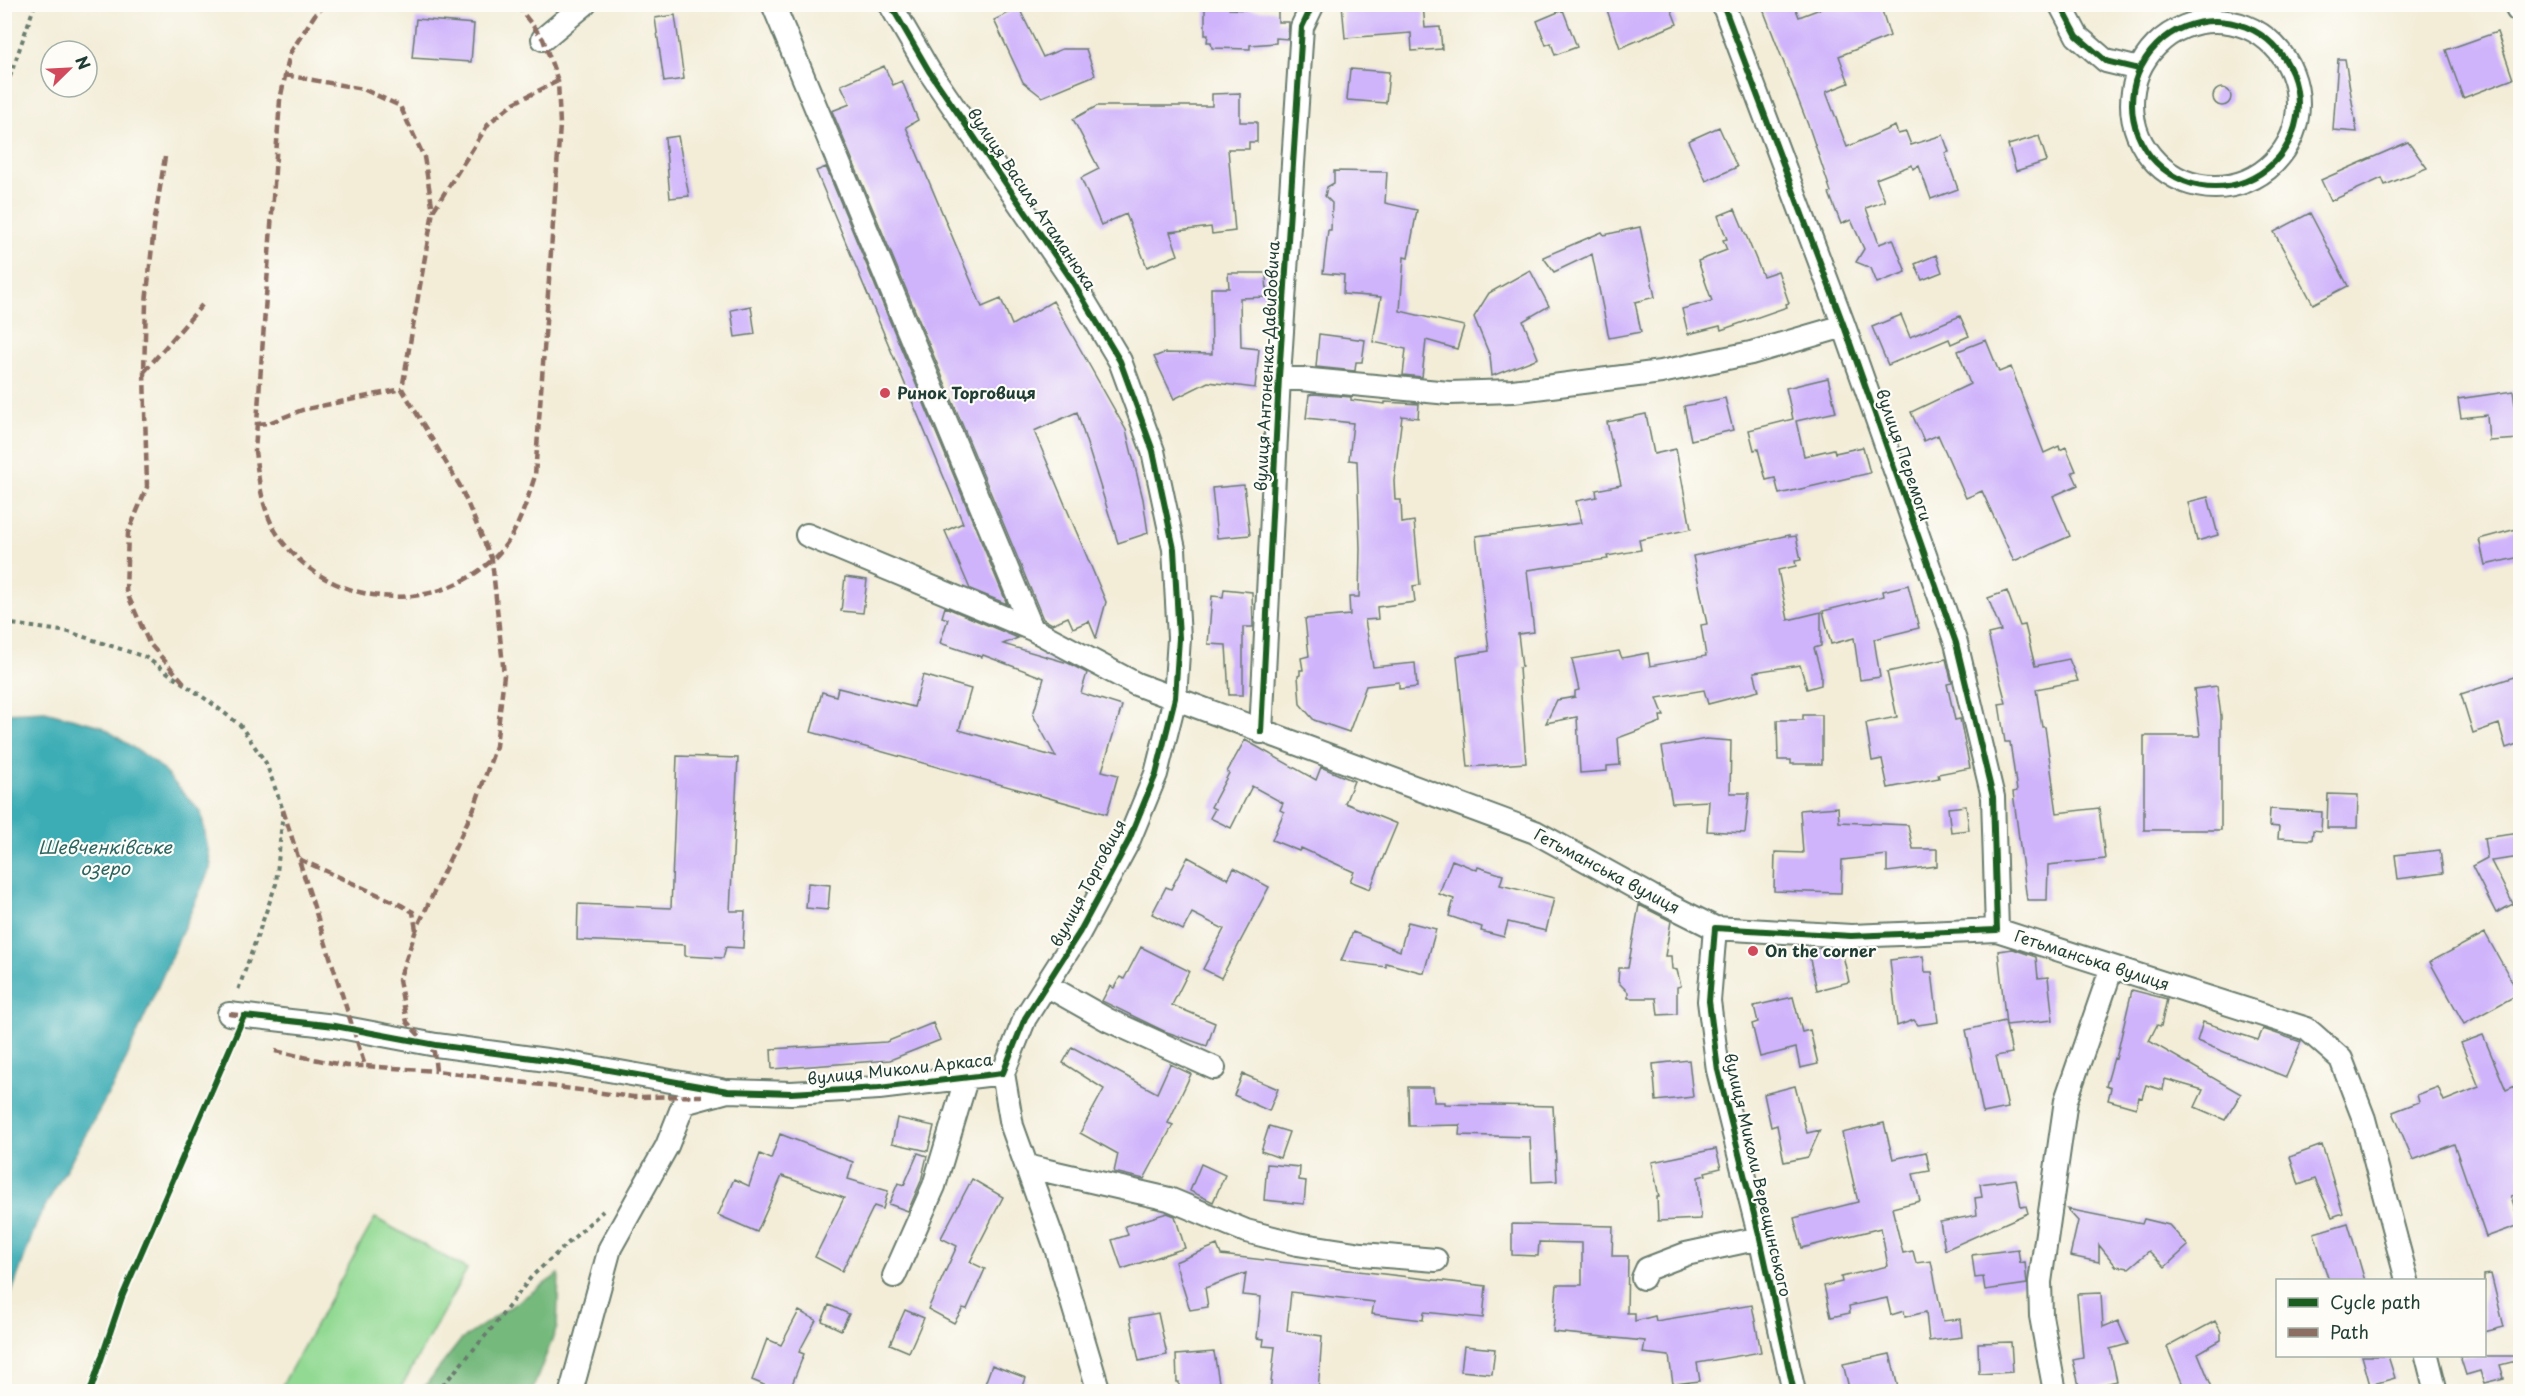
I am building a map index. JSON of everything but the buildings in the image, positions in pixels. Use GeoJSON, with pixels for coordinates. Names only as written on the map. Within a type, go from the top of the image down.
{"type":"FeatureCollection","features":[{"type":"Feature","properties":{"kind":"street"},"geometry":{"type":"LineString","coordinates":[[543,39],[585,4]]}},
{"type":"Feature","properties":{"kind":"street"},"geometry":{"type":"LineString","coordinates":[[773,4],[1032,629]]}},
{"type":"Feature","properties":{"kind":"street","name":"вулиця Василя Атаманюка"},"geometry":{"type":"LineString","coordinates":[[890,4],[929,71],[1071,279],[1120,361],[1153,450],[1174,549],[1179,638],[1175,698]]}},
{"type":"Feature","properties":{"kind":"street","name":"вулиця Антоненка-Давидовича"},"geometry":{"type":"LineString","coordinates":[[1261,732],[1279,377],[1302,27],[1313,4]]}},
{"type":"Feature","properties":{"kind":"street","name":"вулиця Перемоги"},"geometry":{"type":"LineString","coordinates":[[1723,4],[1844,326],[1956,643],[1993,797],[1997,930]]}},
{"type":"Feature","properties":{"kind":"street"},"geometry":{"type":"LineString","coordinates":[[2060,4],[2078,36],[2106,61],[2139,69]]}},
{"type":"Feature","properties":{"kind":"street"},"geometry":{"type":"LineString","coordinates":[[2218,20],[2250,27],[2277,46],[2294,74],[2299,107],[2292,138],[2273,165],[2245,182],[2212,188],[2181,180],[2154,161],[2137,133],[2131,101],[2139,69],[2158,42],[2186,25],[2218,20]]}},
{"type":"Feature","properties":{"kind":"street"},"geometry":{"type":"LineString","coordinates":[[1279,377],[1449,393],[1513,391],[1604,381],[1672,370],[1751,353],[1844,326]]}},
{"type":"Feature","properties":{"kind":"street","name":"Гетьманська вулиця"},"geometry":{"type":"LineString","coordinates":[[807,534],[1032,629],[1136,684],[1261,732],[1535,831],[1651,896],[1715,927],[1851,936],[1997,930],[2307,1029],[2341,1059],[2364,1119],[2406,1279]]}},
{"type":"Feature","properties":{"kind":"street","name":"вулиця Торговиця"},"geometry":{"type":"LineString","coordinates":[[1003,1073],[1025,1018],[1079,933],[1128,842],[1156,774],[1175,698]]}},
{"type":"Feature","properties":{"kind":"street","name":"вулиця Миколи Верещинського"},"geometry":{"type":"LineString","coordinates":[[1715,927],[1709,1001],[1718,1070],[1760,1238],[1794,1392]]}},
{"type":"Feature","properties":{"kind":"street"},"geometry":{"type":"LineString","coordinates":[[2055,1392],[2041,1316],[2040,1282],[2066,1100],[2112,967]]}},
{"type":"Feature","properties":{"kind":"street"},"geometry":{"type":"LineString","coordinates":[[1046,986],[1108,1020],[1214,1068]]}},
{"type":"Feature","properties":{"kind":"street"},"geometry":{"type":"LineString","coordinates":[[230,1014],[335,1026],[436,1045],[569,1063],[728,1091]]}},
{"type":"Feature","properties":{"kind":"street"},"geometry":{"type":"LineString","coordinates":[[1003,1073],[1012,1126],[1056,1248],[1099,1392]]}},
{"type":"Feature","properties":{"kind":"street","name":"вулиця Миколи Аркаса"},"geometry":{"type":"LineString","coordinates":[[571,1392],[610,1248],[667,1146],[684,1103],[728,1091],[791,1093],[879,1088],[1003,1073]]}},
{"type":"Feature","properties":{"kind":"street"},"geometry":{"type":"LineString","coordinates":[[894,1276],[934,1186],[967,1076]]}},
{"type":"Feature","properties":{"kind":"street"},"geometry":{"type":"LineString","coordinates":[[1026,1166],[1169,1199],[1246,1231],[1297,1244],[1362,1254],[1436,1260]]}},
{"type":"Feature","properties":{"kind":"street"},"geometry":{"type":"LineString","coordinates":[[1642,1278],[1647,1269],[1686,1254],[1760,1238]]}},
{"type":"Feature","properties":{"kind":"street"},"geometry":{"type":"LineString","coordinates":[[2427,1357],[2436,1392]]}},
{"type":"Feature","properties":{"kind":"path"},"geometry":{"type":"LineString","coordinates":[[4,94],[35,4]]}},
{"type":"Feature","properties":{"kind":"path"},"geometry":{"type":"LineString","coordinates":[[4,623],[69,632],[145,657],[240,725],[266,763],[283,810],[276,884],[230,1014]]}},
{"type":"Feature","properties":{"kind":"path"},"geometry":{"type":"LineString","coordinates":[[437,1392],[492,1328],[532,1276],[608,1207]]}},
{"type":"Feature","properties":{"kind":"green space"},"geometry":{"type":"Polygon","coordinates":[[[375,1218],[467,1269],[399,1391],[279,1391],[375,1218]]]}},
{"type":"Feature","properties":{"kind":"green space"},"geometry":{"type":"Polygon","coordinates":[[[559,1274],[557,1327],[532,1391],[421,1391],[461,1340],[559,1274]]]}},
{"type":"Feature","properties":{"kind":"water","name":"Шевченківське озеро"},"geometry":{"type":"Polygon","coordinates":[[[45,711],[101,726],[157,764],[201,812],[211,866],[118,1077],[38,1219],[5,1311],[5,713],[45,711]]]}},
{"type":"Feature","properties":{"kind":"marked path"},"geometry":{"type":"LineString","coordinates":[[326,4],[316,13],[290,53],[280,100],[255,451],[266,509],[282,541],[303,563],[327,580],[355,591],[383,596],[412,596],[441,590],[468,578],[492,560],[514,531],[524,510],[535,476],[560,125],[558,81],[543,39],[516,4]]}},
{"type":"Feature","properties":{"kind":"marked path"},"geometry":{"type":"LineString","coordinates":[[285,75],[363,89],[400,106],[424,157],[433,211]]}},
{"type":"Feature","properties":{"kind":"marked path"},"geometry":{"type":"LineString","coordinates":[[558,81],[514,103],[489,123],[433,211],[402,389],[460,486],[492,560],[504,675],[496,746],[474,808],[416,930],[399,980],[407,1022],[434,1052],[436,1071],[633,1097],[702,1096]]}},
{"type":"Feature","properties":{"kind":"marked path"},"geometry":{"type":"LineString","coordinates":[[165,157],[155,218],[146,303],[144,372],[147,487],[128,533],[126,591],[149,643],[185,684]]}},
{"type":"Feature","properties":{"kind":"marked path"},"geometry":{"type":"LineString","coordinates":[[144,372],[202,305]]}},
{"type":"Feature","properties":{"kind":"marked path"},"geometry":{"type":"LineString","coordinates":[[257,424],[269,423],[302,410],[402,389]]}},
{"type":"Feature","properties":{"kind":"marked path"},"geometry":{"type":"LineString","coordinates":[[283,810],[365,1066],[436,1071]]}},
{"type":"Feature","properties":{"kind":"marked path"},"geometry":{"type":"LineString","coordinates":[[299,859],[413,912],[416,930]]}},
{"type":"Feature","properties":{"kind":"marked path"},"geometry":{"type":"LineString","coordinates":[[229,1014],[248,1016]]}},
{"type":"Feature","properties":{"kind":"marked path"},"geometry":{"type":"LineString","coordinates":[[275,1051],[347,1066],[365,1066]]}},
{"type":"Feature","properties":{"kind":"cycle path"},"geometry":{"type":"LineString","coordinates":[[90,1392],[122,1297],[244,1016],[335,1026],[436,1045],[569,1063],[728,1091],[791,1093],[879,1088],[1003,1073],[1025,1018],[1079,933],[1128,842],[1156,774],[1175,698],[1179,638],[1174,549],[1153,451],[1120,361],[1071,279],[929,71],[890,4]]}},
{"type":"Feature","properties":{"kind":"cycle path"},"geometry":{"type":"LineString","coordinates":[[1261,732],[1279,377],[1302,27],[1313,4]]}},
{"type":"Feature","properties":{"kind":"cycle path"},"geometry":{"type":"LineString","coordinates":[[1723,4],[1844,326],[1956,643],[1993,797],[1997,930],[1851,936],[1715,928],[1709,1001],[1718,1070],[1760,1238],[1794,1392]]}},
{"type":"Feature","properties":{"kind":"cycle path"},"geometry":{"type":"LineString","coordinates":[[2060,4],[2077,36],[2106,61],[2139,69]]}},
{"type":"Feature","properties":{"kind":"cycle path"},"geometry":{"type":"LineString","coordinates":[[2215,21],[2247,27],[2274,45],[2292,72],[2298,104],[2292,136],[2274,163],[2247,181],[2215,187],[2183,181],[2156,163],[2138,136],[2132,104],[2138,72],[2156,45],[2183,27],[2215,21]]}},
{"type":"Feature","properties":{"kind":"place","name":"Ринок Торговиця"},"geometry":{"type":"Point","coordinates":[885,393]}},
{"type":"Feature","properties":{"kind":"place","name":"On the corner"},"geometry":{"type":"Point","coordinates":[1753,951]}}]}
